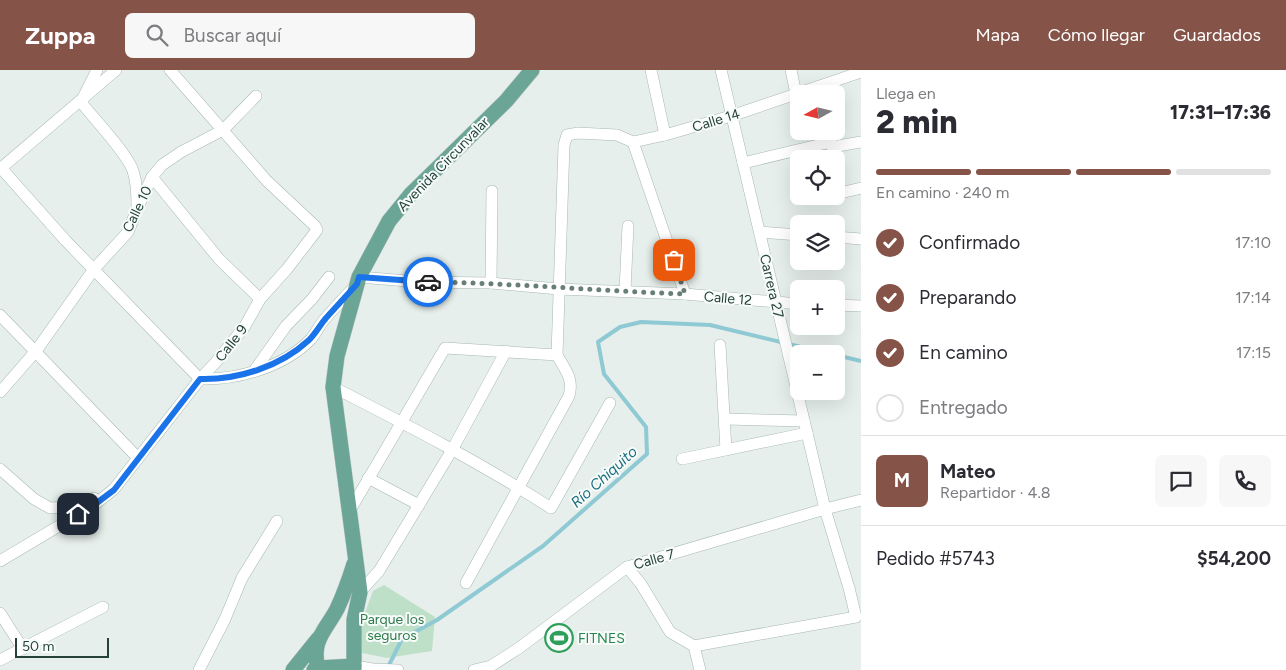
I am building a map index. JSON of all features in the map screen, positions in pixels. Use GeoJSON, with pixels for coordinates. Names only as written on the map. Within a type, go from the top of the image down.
{"type":"FeatureCollection","features":[{"type":"Feature","properties":{"kind":"main road","name":"Avenida Circunvalar"},"geometry":{"type":"LineString","coordinates":[[362,669],[354,620],[360,592],[333,387],[337,356],[358,281],[389,221],[411,194],[506,101],[532,70]]}},
{"type":"Feature","properties":{"kind":"main road","name":"Avenida Circunvalar"},"geometry":{"type":"LineString","coordinates":[[316,669],[315,653],[319,638],[347,588],[355,561]]}},
{"type":"Feature","properties":{"kind":"main road"},"geometry":{"type":"LineString","coordinates":[[292,670],[319,638]]}},
{"type":"Feature","properties":{"kind":"main road"},"geometry":{"type":"LineString","coordinates":[[316,669],[362,669]]}},
{"type":"Feature","properties":{"kind":"street"},"geometry":{"type":"LineString","coordinates":[[81,102],[97,70]]}},
{"type":"Feature","properties":{"kind":"street"},"geometry":{"type":"LineString","coordinates":[[116,70],[1,169],[66,241],[200,379],[225,378],[254,371],[293,354],[311,338],[358,281]]}},
{"type":"Feature","properties":{"kind":"street"},"geometry":{"type":"LineString","coordinates":[[170,70],[223,130]]}},
{"type":"Feature","properties":{"kind":"street"},"geometry":{"type":"LineString","coordinates":[[651,70],[665,135]]}},
{"type":"Feature","properties":{"kind":"street","name":"Carrera 27"},"geometry":{"type":"LineString","coordinates":[[694,646],[856,617],[825,509],[721,70]]}},
{"type":"Feature","properties":{"kind":"street"},"geometry":{"type":"LineString","coordinates":[[791,70],[794,85]]}},
{"type":"Feature","properties":{"kind":"street","name":"Calle 14"},"geometry":{"type":"LineString","coordinates":[[833,85],[861,72]]}},
{"type":"Feature","properties":{"kind":"street","name":"Calle 10"},"geometry":{"type":"LineString","coordinates":[[0,392],[36,350],[94,269],[116,248],[128,232],[137,208],[152,178],[162,165],[181,152],[223,130],[256,96]]}},
{"type":"Feature","properties":{"kind":"street","name":"Calle 14"},"geometry":{"type":"LineString","coordinates":[[559,288],[564,145],[567,136],[578,133],[617,135],[633,142],[731,116],[790,96]]}},
{"type":"Feature","properties":{"kind":"street"},"geometry":{"type":"LineString","coordinates":[[81,102],[133,168],[137,208]]}},
{"type":"Feature","properties":{"kind":"street","name":"Calle 9"},"geometry":{"type":"LineString","coordinates":[[0,561],[94,505],[114,490],[200,379],[245,326],[260,299],[287,269],[317,230],[267,181],[223,130]]}},
{"type":"Feature","properties":{"kind":"street"},"geometry":{"type":"LineString","coordinates":[[816,150],[827,140]]}},
{"type":"Feature","properties":{"kind":"street"},"geometry":{"type":"LineString","coordinates":[[831,140],[832,147],[861,142]]}},
{"type":"Feature","properties":{"kind":"street"},"geometry":{"type":"LineString","coordinates":[[633,142],[685,294]]}},
{"type":"Feature","properties":{"kind":"street"},"geometry":{"type":"LineString","coordinates":[[743,163],[790,156]]}},
{"type":"Feature","properties":{"kind":"street"},"geometry":{"type":"LineString","coordinates":[[152,178],[219,259],[260,299]]}},
{"type":"Feature","properties":{"kind":"street"},"geometry":{"type":"LineString","coordinates":[[845,192],[861,188]]}},
{"type":"Feature","properties":{"kind":"street"},"geometry":{"type":"LineString","coordinates":[[492,191],[492,283]]}},
{"type":"Feature","properties":{"kind":"street"},"geometry":{"type":"LineString","coordinates":[[625,292],[628,226]]}},
{"type":"Feature","properties":{"kind":"street"},"geometry":{"type":"LineString","coordinates":[[760,232],[790,234]]}},
{"type":"Feature","properties":{"kind":"street"},"geometry":{"type":"LineString","coordinates":[[845,238],[861,239]]}},
{"type":"Feature","properties":{"kind":"street"},"geometry":{"type":"LineString","coordinates":[[254,371],[286,326],[312,299],[329,276]]}},
{"type":"Feature","properties":{"kind":"street","name":"Calle 12"},"geometry":{"type":"LineString","coordinates":[[358,281],[492,283],[685,294],[790,303]]}},
{"type":"Feature","properties":{"kind":"street"},"geometry":{"type":"LineString","coordinates":[[466,583],[569,396],[571,379],[557,355],[559,288]]}},
{"type":"Feature","properties":{"kind":"street"},"geometry":{"type":"LineString","coordinates":[[845,305],[861,306]]}},
{"type":"Feature","properties":{"kind":"street"},"geometry":{"type":"LineString","coordinates":[[0,315],[36,350],[138,458]]}},
{"type":"Feature","properties":{"kind":"street"},"geometry":{"type":"LineString","coordinates":[[720,345],[726,450]]}},
{"type":"Feature","properties":{"kind":"street"},"geometry":{"type":"LineString","coordinates":[[348,512],[445,348],[506,350],[557,355]]}},
{"type":"Feature","properties":{"kind":"street"},"geometry":{"type":"LineString","coordinates":[[360,592],[379,571],[419,505],[452,450],[506,350]]}},
{"type":"Feature","properties":{"kind":"street"},"geometry":{"type":"LineString","coordinates":[[333,387],[452,450],[551,508],[610,403]]}},
{"type":"Feature","properties":{"kind":"street"},"geometry":{"type":"LineString","coordinates":[[724,419],[804,421]]}},
{"type":"Feature","properties":{"kind":"street"},"geometry":{"type":"LineString","coordinates":[[682,459],[807,432]]}},
{"type":"Feature","properties":{"kind":"street"},"geometry":{"type":"LineString","coordinates":[[0,469],[34,499],[50,508],[71,507],[114,490]]}},
{"type":"Feature","properties":{"kind":"street"},"geometry":{"type":"LineString","coordinates":[[368,478],[419,505]]}},
{"type":"Feature","properties":{"kind":"street","name":"Calle 7"},"geometry":{"type":"LineString","coordinates":[[474,670],[491,666],[519,648],[627,567],[861,500]]}},
{"type":"Feature","properties":{"kind":"street"},"geometry":{"type":"LineString","coordinates":[[199,670],[225,619],[242,578],[276,522]]}},
{"type":"Feature","properties":{"kind":"street"},"geometry":{"type":"LineString","coordinates":[[627,567],[641,584],[670,632],[694,646],[700,670]]}},
{"type":"Feature","properties":{"kind":"street"},"geometry":{"type":"LineString","coordinates":[[849,588],[861,586]]}},
{"type":"Feature","properties":{"kind":"street"},"geometry":{"type":"LineString","coordinates":[[0,660],[103,607]]}},
{"type":"Feature","properties":{"kind":"street"},"geometry":{"type":"LineString","coordinates":[[0,612],[23,648]]}},
{"type":"Feature","properties":{"kind":"street"},"geometry":{"type":"LineString","coordinates":[[362,669],[398,670]]}},
{"type":"Feature","properties":{"kind":"green space","name":"Parque los seguros"},"geometry":{"type":"Polygon","coordinates":[[[384,585],[435,617],[432,651],[387,658],[362,653],[362,621],[373,591],[384,585]]]}},
{"type":"Feature","properties":{"kind":"waterway","name":"Río Chiquito"},"geometry":{"type":"LineString","coordinates":[[388,667],[402,639],[437,620],[543,546],[647,454],[646,427],[604,374],[598,342],[620,327],[641,322],[710,325],[793,345]]}},
{"type":"Feature","properties":{"kind":"waterway","name":"Río Chiquito"},"geometry":{"type":"LineString","coordinates":[[845,357],[861,361]]}},
{"type":"Feature","properties":{"kind":"way so far"},"geometry":{"type":"LineString","coordinates":[[428,282],[492,283],[685,294],[674,260]]}},
{"type":"Feature","properties":{"kind":"place","name":"FITNES"},"geometry":{"type":"Point","coordinates":[559,638]}},
{"type":"Feature","properties":{"kind":"route"},"geometry":{"type":"LineString","coordinates":[[78,514],[114,490],[200,379],[225,378],[254,371],[293,354],[311,338],[324,320],[357,284],[359,277],[428,282]]}}]}
